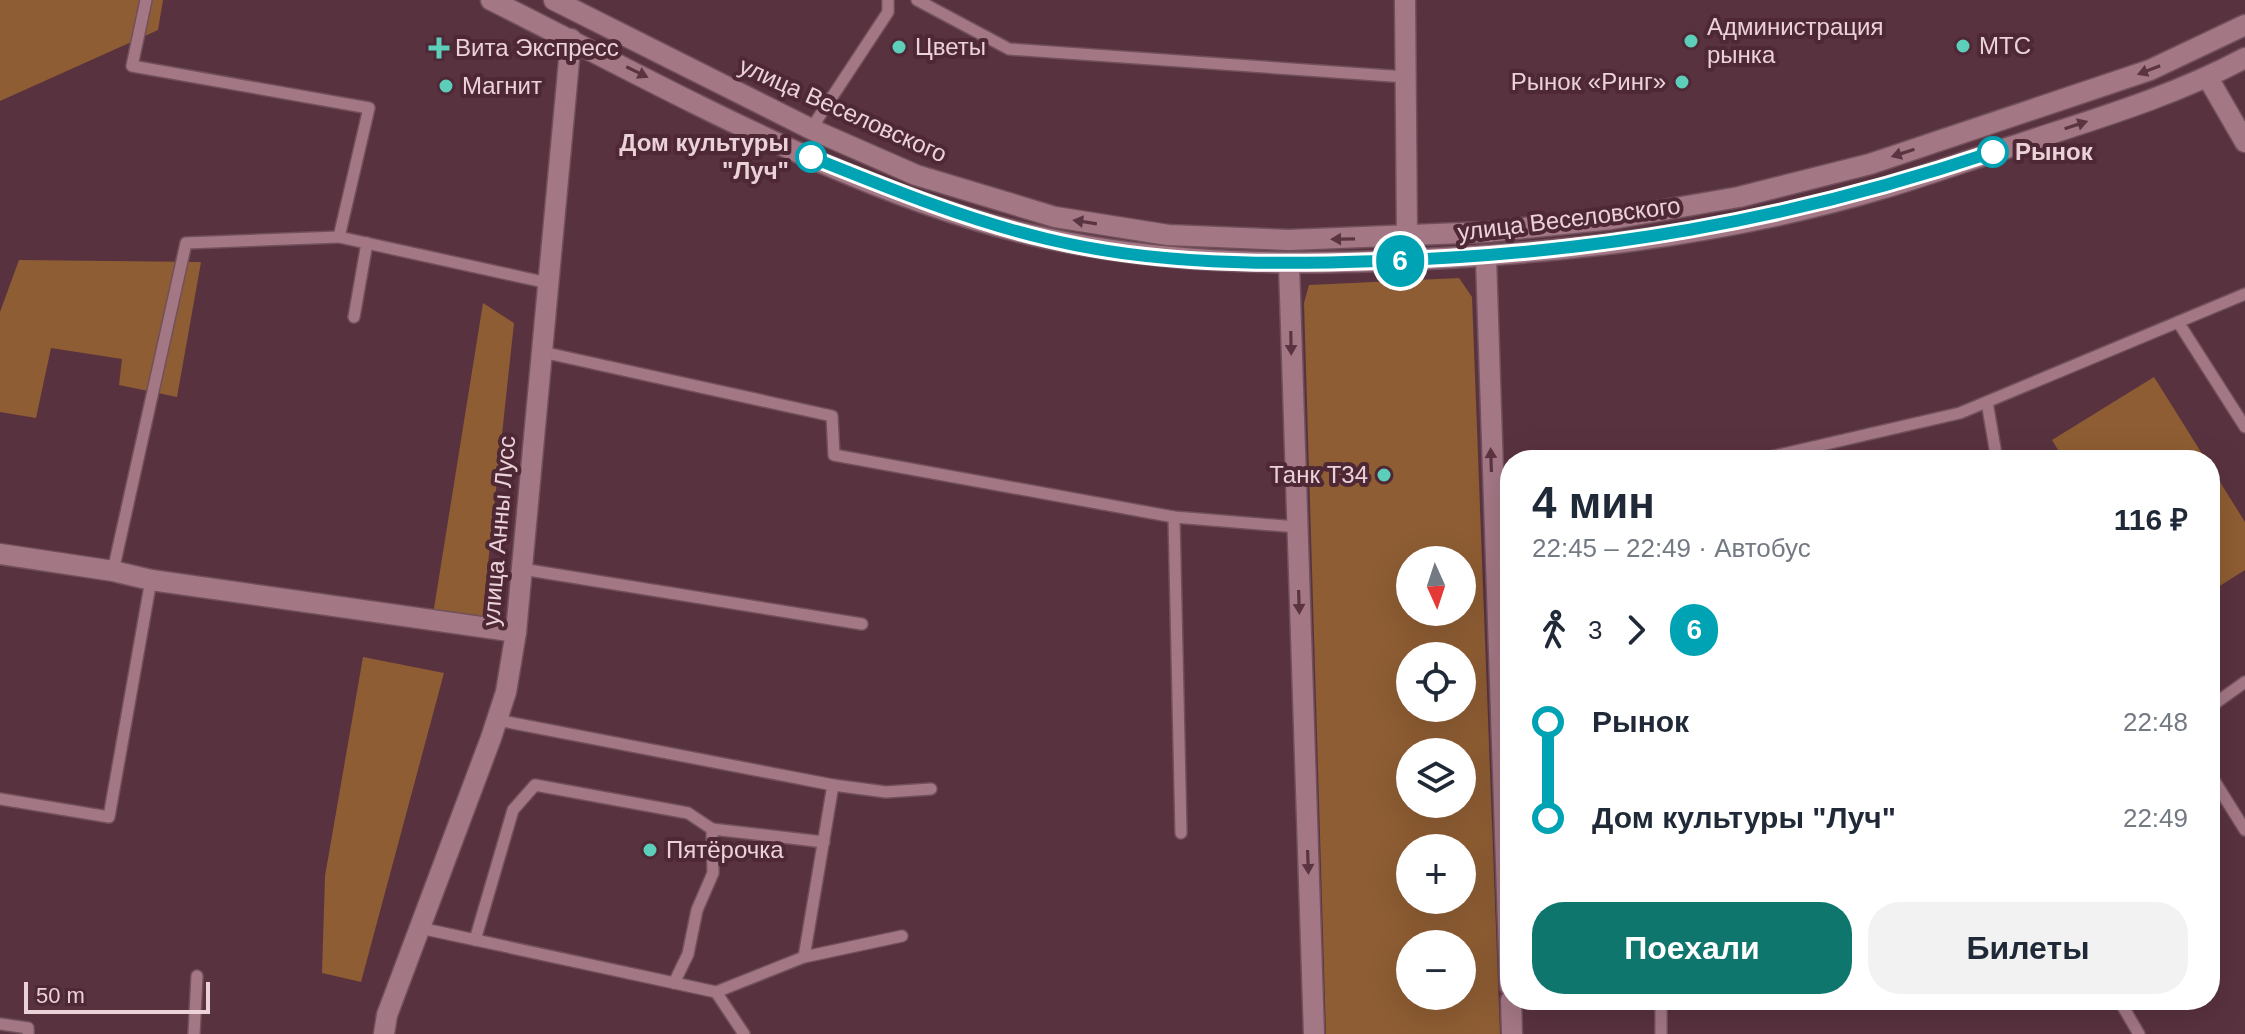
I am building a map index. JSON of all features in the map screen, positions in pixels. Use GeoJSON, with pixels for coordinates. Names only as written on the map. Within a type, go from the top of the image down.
{"type":"FeatureCollection","features":[{"type":"Feature","properties":{"kind":"main road","name":"улица Веселовского"},"geometry":{"type":"LineString","coordinates":[[491,0],[811,157],[919,201],[1047,239],[1166,259],[1289,265],[1486,258],[1615,244],[1731,224],[1878,190],[2164,96],[2245,58]]}},
{"type":"Feature","properties":{"kind":"main road","name":"улица Веселовского"},"geometry":{"type":"LineString","coordinates":[[554,0],[811,129],[916,175],[1055,217],[1168,235],[1289,240],[1486,232],[1612,219],[1754,194],[1870,164],[2150,70],[2245,25]]}},
{"type":"Feature","properties":{"kind":"main road"},"geometry":{"type":"LineString","coordinates":[[1405,0],[1407,237]]}},
{"type":"Feature","properties":{"kind":"main road","name":"улица Анны Лусс"},"geometry":{"type":"LineString","coordinates":[[384,1034],[497,720],[516,632],[571,39],[583,15]]}},
{"type":"Feature","properties":{"kind":"main road"},"geometry":{"type":"LineString","coordinates":[[2192,52],[2245,142]]}},
{"type":"Feature","properties":{"kind":"main road"},"geometry":{"type":"LineString","coordinates":[[1486,232],[1500,502]]}},
{"type":"Feature","properties":{"kind":"main road"},"geometry":{"type":"LineString","coordinates":[[1289,240],[1314,1034]]}},
{"type":"Feature","properties":{"kind":"main road"},"geometry":{"type":"LineString","coordinates":[[0,554],[113,571],[151,580],[516,632]]}},
{"type":"Feature","properties":{"kind":"main road"},"geometry":{"type":"LineString","coordinates":[[1511,1010],[1512,1034]]}},
{"type":"Feature","properties":{"kind":"lane"},"geometry":{"type":"LineString","coordinates":[[146,0],[132,66],[369,108],[339,237]]}},
{"type":"Feature","properties":{"kind":"lane"},"geometry":{"type":"LineString","coordinates":[[811,129],[888,12],[888,0]]}},
{"type":"Feature","properties":{"kind":"lane"},"geometry":{"type":"LineString","coordinates":[[917,0],[1009,49],[1406,77]]}},
{"type":"Feature","properties":{"kind":"lane"},"geometry":{"type":"LineString","coordinates":[[113,571],[186,243],[339,237],[548,283]]}},
{"type":"Feature","properties":{"kind":"lane"},"geometry":{"type":"LineString","coordinates":[[354,317],[367,243]]}},
{"type":"Feature","properties":{"kind":"lane"},"geometry":{"type":"LineString","coordinates":[[1800,450],[1960,413],[2245,294]]}},
{"type":"Feature","properties":{"kind":"lane"},"geometry":{"type":"LineString","coordinates":[[2178,322],[2245,427]]}},
{"type":"Feature","properties":{"kind":"lane"},"geometry":{"type":"LineString","coordinates":[[542,352],[832,416],[834,455],[1174,517],[1297,527]]}},
{"type":"Feature","properties":{"kind":"lane"},"geometry":{"type":"LineString","coordinates":[[1987,402],[1995,450]]}},
{"type":"Feature","properties":{"kind":"lane"},"geometry":{"type":"LineString","coordinates":[[1174,517],[1181,833]]}},
{"type":"Feature","properties":{"kind":"lane"},"geometry":{"type":"LineString","coordinates":[[522,569],[862,624]]}},
{"type":"Feature","properties":{"kind":"lane"},"geometry":{"type":"LineString","coordinates":[[0,799],[109,817],[151,580]]}},
{"type":"Feature","properties":{"kind":"lane"},"geometry":{"type":"LineString","coordinates":[[2220,700],[2245,682]]}},
{"type":"Feature","properties":{"kind":"lane"},"geometry":{"type":"LineString","coordinates":[[497,720],[833,785],[886,792],[931,789]]}},
{"type":"Feature","properties":{"kind":"lane"},"geometry":{"type":"LineString","coordinates":[[475,940],[513,810],[535,785],[688,813],[712,829],[824,842]]}},
{"type":"Feature","properties":{"kind":"lane"},"geometry":{"type":"LineString","coordinates":[[804,957],[833,785]]}},
{"type":"Feature","properties":{"kind":"lane"},"geometry":{"type":"LineString","coordinates":[[2220,790],[2245,830]]}},
{"type":"Feature","properties":{"kind":"lane"},"geometry":{"type":"LineString","coordinates":[[674,983],[688,954],[697,910],[713,873],[712,829]]}},
{"type":"Feature","properties":{"kind":"lane"},"geometry":{"type":"LineString","coordinates":[[420,928],[716,992],[804,957],[902,936]]}},
{"type":"Feature","properties":{"kind":"lane"},"geometry":{"type":"LineString","coordinates":[[194,1034],[197,976]]}},
{"type":"Feature","properties":{"kind":"lane"},"geometry":{"type":"LineString","coordinates":[[716,992],[744,1034]]}},
{"type":"Feature","properties":{"kind":"lane"},"geometry":{"type":"LineString","coordinates":[[1661,1010],[1661,1034]]}},
{"type":"Feature","properties":{"kind":"lane"},"geometry":{"type":"LineString","coordinates":[[2125,1010],[2139,1034]]}},
{"type":"Feature","properties":{"kind":"lane"},"geometry":{"type":"LineString","coordinates":[[0,1024],[28,1028],[28,1034]]}},
{"type":"Feature","properties":{"kind":"shaded area"},"geometry":{"type":"Polygon","coordinates":[[[0,0],[163,0],[158,30],[0,101],[0,0]]]}},
{"type":"Feature","properties":{"kind":"shaded area"},"geometry":{"type":"Polygon","coordinates":[[[19,260],[201,262],[177,397],[119,385],[122,359],[51,348],[36,418],[0,412],[0,312],[19,260]]]}},
{"type":"Feature","properties":{"kind":"shaded area"},"geometry":{"type":"Polygon","coordinates":[[[1459,278],[1472,297],[1500,1034],[1326,1034],[1304,303],[1309,285],[1459,278]]]}},
{"type":"Feature","properties":{"kind":"shaded area"},"geometry":{"type":"Polygon","coordinates":[[[483,303],[514,323],[480,638],[431,627],[483,303]]]}},
{"type":"Feature","properties":{"kind":"shaded area"},"geometry":{"type":"Polygon","coordinates":[[[2154,377],[2200,450],[2058,450],[2052,440],[2154,377]]]}},
{"type":"Feature","properties":{"kind":"shaded area"},"geometry":{"type":"Polygon","coordinates":[[[2220,482],[2245,522],[2245,570],[2220,586],[2220,482]]]}},
{"type":"Feature","properties":{"kind":"shaded area"},"geometry":{"type":"Polygon","coordinates":[[[363,657],[444,673],[361,982],[322,973],[325,876],[363,657]]]}},
{"type":"Feature","properties":{"kind":"bus line","name":"6"},"geometry":{"type":"LineString","coordinates":[[811,157],[919,201],[1047,239],[1166,259],[1289,265],[1486,258],[1615,244],[1746,222],[1878,190],[1993,152]]}},
{"type":"Feature","properties":{"kind":"place","name":"Администрация рынка"},"geometry":{"type":"Point","coordinates":[1691,41]}},
{"type":"Feature","properties":{"kind":"place","name":"МТС"},"geometry":{"type":"Point","coordinates":[1963,46]}},
{"type":"Feature","properties":{"kind":"place","name":"Цветы"},"geometry":{"type":"Point","coordinates":[899,47]}},
{"type":"Feature","properties":{"kind":"place","name":"Вита Экспресс"},"geometry":{"type":"Point","coordinates":[439,48]}},
{"type":"Feature","properties":{"kind":"place","name":"Рынок «Ринг»"},"geometry":{"type":"Point","coordinates":[1682,82]}},
{"type":"Feature","properties":{"kind":"place","name":"Магнит"},"geometry":{"type":"Point","coordinates":[446,86]}},
{"type":"Feature","properties":{"kind":"place","name":"Рынок"},"geometry":{"type":"Point","coordinates":[1993,152]}},
{"type":"Feature","properties":{"kind":"place","name":"Дом культуры \"Луч\""},"geometry":{"type":"Point","coordinates":[811,157]}},
{"type":"Feature","properties":{"kind":"place","name":"Танк T34"},"geometry":{"type":"Point","coordinates":[1384,475]}},
{"type":"Feature","properties":{"kind":"place","name":"Пятёрочка"},"geometry":{"type":"Point","coordinates":[650,850]}}]}
